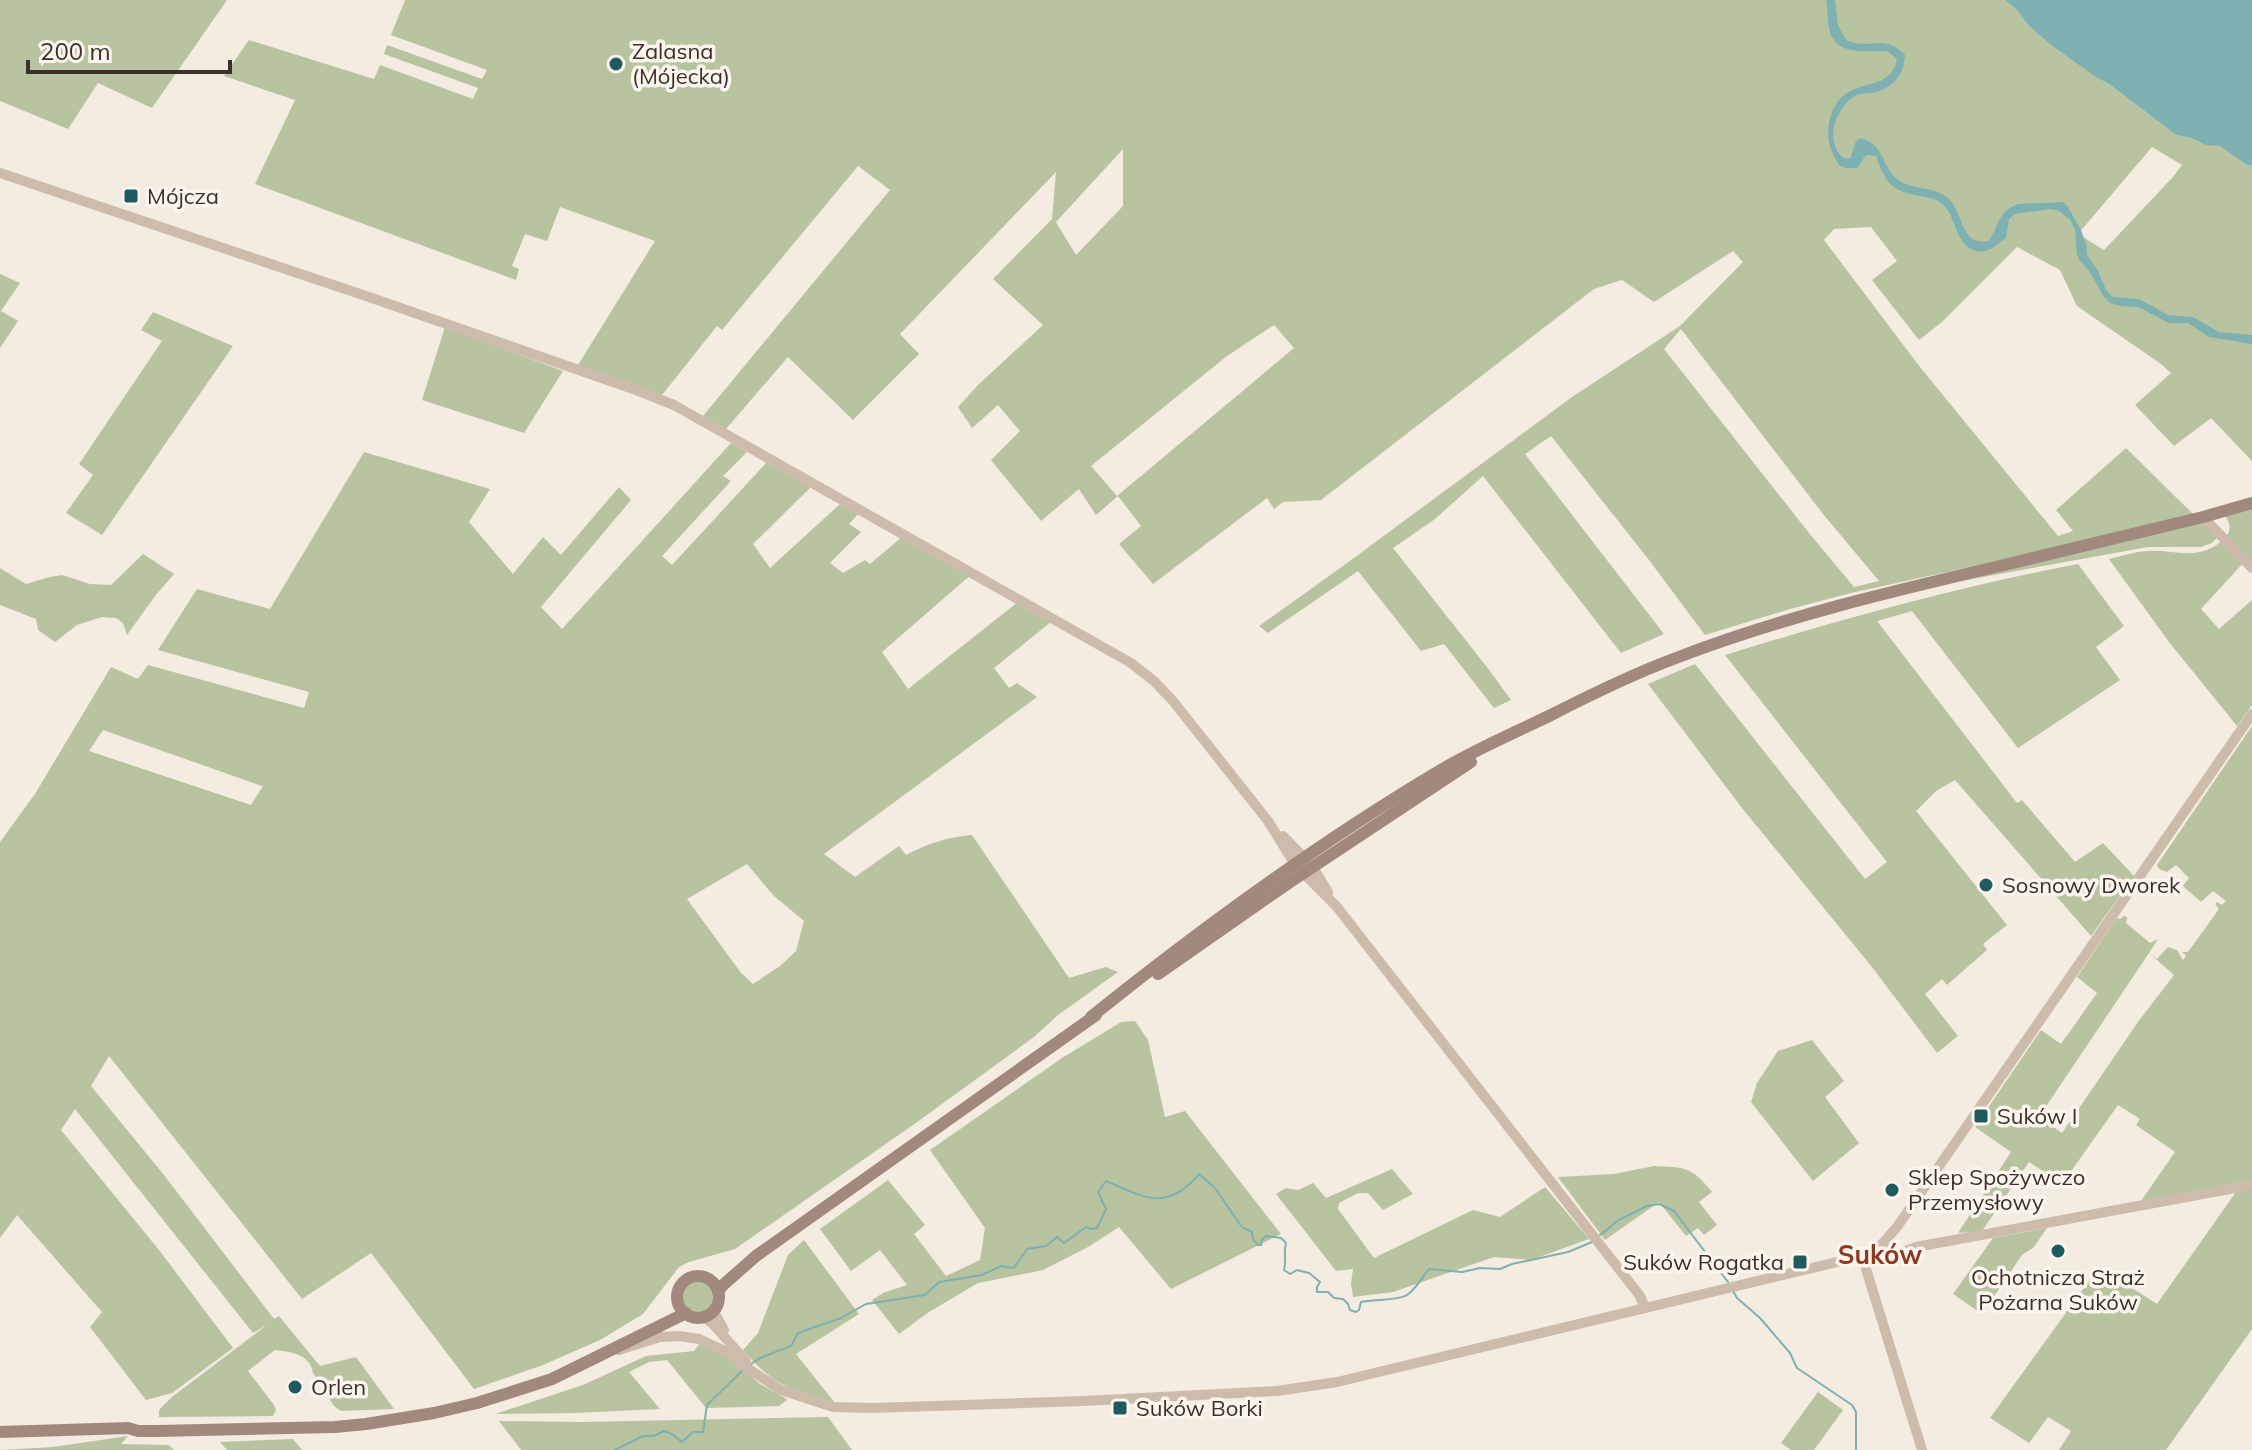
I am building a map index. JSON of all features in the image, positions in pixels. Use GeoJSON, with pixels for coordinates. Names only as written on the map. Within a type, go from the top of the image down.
{"type":"FeatureCollection","features":[{"type":"Feature","properties":{"kind":"main road"},"geometry":{"type":"LineString","coordinates":[[715,1286],[1091,1017],[1150,980],[1304,866],[1441,770],[1481,748],[1674,658],[1817,611],[2252,503]]}},
{"type":"Feature","properties":{"kind":"main road"},"geometry":{"type":"LineString","coordinates":[[699,1276],[715,1286],[718,1302],[708,1314],[694,1317],[682,1308],[679,1290],[686,1280],[699,1276]]}},
{"type":"Feature","properties":{"kind":"main road"},"geometry":{"type":"LineString","coordinates":[[0,1432],[335,1427],[443,1411],[552,1379],[638,1337],[682,1308]]}},
{"type":"Feature","properties":{"kind":"street"},"geometry":{"type":"LineString","coordinates":[[0,173],[390,304],[674,405],[1131,663],[1173,701],[1596,1239],[1642,1299],[1645,1308]]}},
{"type":"Feature","properties":{"kind":"street"},"geometry":{"type":"LineString","coordinates":[[2203,517],[2252,568]]}},
{"type":"Feature","properties":{"kind":"street"},"geometry":{"type":"LineString","coordinates":[[609,1352],[660,1337],[679,1336],[712,1344],[786,1392],[827,1406],[861,1408],[1083,1401],[1297,1389],[1357,1378],[1862,1256],[1890,1235],[2252,714]]}},
{"type":"Feature","properties":{"kind":"street"},"geometry":{"type":"LineString","coordinates":[[1882,1244],[1901,1253],[1916,1247],[2252,1185]]}},
{"type":"Feature","properties":{"kind":"street"},"geometry":{"type":"LineString","coordinates":[[1890,1235],[1904,1246],[1916,1247]]}},
{"type":"Feature","properties":{"kind":"street"},"geometry":{"type":"LineString","coordinates":[[1862,1256],[1922,1450]]}},
{"type":"Feature","properties":{"kind":"street"},"geometry":{"type":"LineString","coordinates":[[708,1314],[748,1366]]}},
{"type":"Feature","properties":{"kind":"green space"},"geometry":{"type":"Polygon","coordinates":[[[0,0],[227,0],[152,108],[98,83],[68,129],[0,101],[0,0]]]}},
{"type":"Feature","properties":{"kind":"green space"},"geometry":{"type":"Polygon","coordinates":[[[405,0],[2005,0],[2052,46],[2176,135],[2205,145],[2220,145],[2252,166],[2252,461],[2211,418],[2174,446],[2135,405],[2171,373],[2077,306],[2060,270],[2017,247],[1942,322],[1919,340],[1872,280],[1897,261],[1871,227],[1834,229],[1824,240],[1920,367],[2058,536],[2073,531],[2056,510],[2126,448],[2193,514],[1851,593],[1705,635],[1551,436],[1525,454],[1664,634],[1621,653],[1483,476],[1435,519],[1393,548],[1511,700],[1494,708],[1444,644],[1421,651],[1358,571],[1268,633],[1259,626],[1572,397],[1680,326],[1743,262],[1733,251],[1654,302],[1622,280],[1594,289],[1321,500],[1283,502],[1274,509],[1267,498],[1153,584],[1119,544],[1141,526],[1118,496],[1096,515],[1079,489],[1041,521],[991,460],[1020,431],[998,405],[972,428],[958,407],[1043,325],[993,279],[1052,219],[1056,172],[900,334],[919,354],[853,420],[788,357],[726,429],[703,416],[890,190],[858,166],[722,330],[717,326],[662,395],[578,365],[655,241],[560,207],[547,241],[525,234],[512,266],[519,269],[516,280],[255,184],[295,100],[224,76],[249,40],[374,79],[380,65],[473,99],[478,88],[384,54],[387,45],[482,79],[487,70],[391,35],[405,0]],[[2152,147],[2078,234],[2104,250],[2182,165],[2152,147]],[[1123,149],[1056,222],[1076,255],[1123,206],[1123,149]],[[1274,325],[1227,356],[1091,466],[1117,496],[1294,348],[1274,325]],[[1681,329],[1664,349],[1854,587],[1879,581],[1823,514],[1681,329]]]}},
{"type":"Feature","properties":{"kind":"green space"},"geometry":{"type":"Polygon","coordinates":[[[0,274],[20,283],[1,311],[18,321],[0,348],[0,274]]]}},
{"type":"Feature","properties":{"kind":"green space"},"geometry":{"type":"Polygon","coordinates":[[[153,312],[233,346],[102,535],[66,513],[93,475],[79,464],[162,341],[141,330],[153,312]]]}},
{"type":"Feature","properties":{"kind":"green space"},"geometry":{"type":"Polygon","coordinates":[[[445,327],[563,371],[524,433],[422,400],[445,327]]]}},
{"type":"Feature","properties":{"kind":"green space"},"geometry":{"type":"Polygon","coordinates":[[[731,443],[747,452],[723,476],[731,481],[662,556],[672,565],[767,462],[812,486],[753,544],[770,568],[840,504],[859,513],[849,524],[861,532],[830,563],[843,573],[865,560],[870,564],[902,537],[973,573],[882,652],[908,689],[1018,602],[1052,621],[994,668],[1009,688],[1017,683],[1037,697],[824,854],[855,877],[899,846],[906,855],[954,837],[972,835],[1069,978],[1106,967],[1118,972],[913,1125],[735,1249],[679,1267],[643,1314],[600,1340],[543,1365],[474,1389],[371,1253],[302,1299],[109,1056],[91,1086],[164,1175],[274,1319],[279,1316],[320,1366],[356,1357],[394,1409],[341,1411],[334,1406],[304,1358],[275,1350],[248,1371],[274,1405],[276,1410],[273,1416],[159,1417],[159,1410],[172,1397],[267,1325],[253,1333],[75,1109],[61,1130],[159,1250],[233,1348],[172,1393],[146,1400],[90,1327],[102,1312],[17,1215],[0,1238],[0,842],[35,794],[111,667],[138,679],[148,665],[304,708],[309,692],[158,650],[197,589],[270,609],[364,452],[490,489],[469,522],[513,574],[543,537],[561,555],[619,487],[631,500],[541,607],[562,629],[731,443]],[[103,730],[89,751],[251,805],[263,786],[262,786],[103,730]],[[747,864],[687,899],[741,973],[753,984],[796,951],[804,921],[773,895],[747,864]]]}},
{"type":"Feature","properties":{"kind":"green space"},"geometry":{"type":"Polygon","coordinates":[[[2252,506],[2252,563],[2245,561],[2201,609],[2219,629],[2252,600],[2252,705],[2237,726],[2169,642],[2109,559],[2146,551],[2197,553],[2206,550],[2229,532],[2225,515],[2252,506]]]}},
{"type":"Feature","properties":{"kind":"green space"},"geometry":{"type":"Polygon","coordinates":[[[2203,520],[2219,535],[2212,543],[2201,547],[2148,547],[1961,581],[2203,520]]]}},
{"type":"Feature","properties":{"kind":"green space"},"geometry":{"type":"Polygon","coordinates":[[[143,554],[174,574],[127,635],[123,623],[116,618],[102,617],[77,625],[55,642],[38,630],[36,619],[0,605],[0,568],[26,584],[62,575],[90,584],[111,585],[143,554]]]}},
{"type":"Feature","properties":{"kind":"green space"},"geometry":{"type":"Polygon","coordinates":[[[2078,564],[2124,626],[2096,647],[2120,680],[2018,748],[1912,611],[1877,621],[2017,803],[2022,800],[2075,862],[2103,843],[2134,876],[2091,936],[1955,780],[1936,791],[1916,811],[2007,925],[1983,944],[1987,950],[1947,985],[1942,979],[1925,994],[1958,1036],[1937,1053],[1872,967],[1742,808],[1648,684],[1695,664],[1865,879],[1887,862],[1725,655],[1900,605],[2078,564]]]}},
{"type":"Feature","properties":{"kind":"green space"},"geometry":{"type":"Polygon","coordinates":[[[2252,726],[2252,1180],[2141,1201],[2175,1152],[2136,1125],[2140,1119],[2118,1105],[2062,1184],[2029,1162],[1982,1231],[1958,1233],[2011,1152],[1975,1127],[2041,1030],[2061,1044],[2097,993],[2077,977],[2117,918],[2127,917],[2126,923],[2150,943],[2158,939],[2149,953],[2157,959],[2168,947],[2177,950],[2183,960],[2186,956],[2182,952],[2188,952],[2219,909],[2215,904],[2222,905],[2226,901],[2213,891],[2201,902],[2183,886],[2189,878],[2176,865],[2167,872],[2157,865],[2252,726]],[[2149,953],[2039,1117],[2062,1133],[2174,975],[2149,953]]]}},
{"type":"Feature","properties":{"kind":"green space"},"geometry":{"type":"Polygon","coordinates":[[[1135,1021],[1148,1040],[1165,1117],[1185,1111],[1281,1234],[1171,1289],[1119,1227],[1043,1270],[978,1283],[899,1334],[872,1300],[907,1285],[880,1250],[851,1271],[820,1229],[888,1180],[925,1225],[914,1234],[946,1276],[980,1260],[985,1228],[930,1150],[1062,1058],[1121,1022],[1135,1021]]]}},
{"type":"Feature","properties":{"kind":"green space"},"geometry":{"type":"Polygon","coordinates":[[[1812,1040],[1844,1081],[1825,1097],[1859,1143],[1813,1181],[1751,1102],[1757,1083],[1778,1051],[1812,1040]]]}},
{"type":"Feature","properties":{"kind":"green space"},"geometry":{"type":"Polygon","coordinates":[[[1654,1166],[1681,1168],[1699,1178],[1712,1192],[1699,1202],[1717,1225],[1704,1235],[1698,1228],[1686,1236],[1659,1202],[1605,1240],[1558,1177],[1614,1174],[1654,1166]]]}},
{"type":"Feature","properties":{"kind":"green space"},"geometry":{"type":"Polygon","coordinates":[[[1392,1169],[1413,1194],[1383,1210],[1368,1193],[1358,1193],[1339,1203],[1338,1209],[1374,1258],[1473,1210],[1500,1217],[1545,1187],[1589,1239],[1531,1260],[1494,1257],[1393,1292],[1353,1297],[1353,1269],[1336,1271],[1276,1194],[1286,1188],[1298,1190],[1313,1183],[1326,1198],[1392,1169]]]}},
{"type":"Feature","properties":{"kind":"green space"},"geometry":{"type":"Polygon","coordinates":[[[2252,1189],[2252,1329],[2166,1450],[2059,1450],[2071,1431],[2048,1417],[2029,1443],[1990,1418],[2099,1267],[2157,1304],[2236,1192],[2252,1189]]]}},
{"type":"Feature","properties":{"kind":"green space"},"geometry":{"type":"Polygon","coordinates":[[[2047,1228],[2034,1247],[2022,1255],[1982,1314],[1953,1294],[1993,1238],[2047,1228]]]}},
{"type":"Feature","properties":{"kind":"green space"},"geometry":{"type":"Polygon","coordinates":[[[804,1240],[859,1314],[796,1354],[835,1403],[784,1385],[765,1372],[743,1350],[758,1333],[788,1255],[804,1240]]]}},
{"type":"Feature","properties":{"kind":"green space"},"geometry":{"type":"Polygon","coordinates":[[[698,1281],[709,1286],[714,1297],[709,1308],[698,1313],[687,1308],[682,1297],[687,1286],[698,1281]]]}},
{"type":"Feature","properties":{"kind":"green space"},"geometry":{"type":"Polygon","coordinates":[[[701,1342],[723,1353],[760,1384],[787,1400],[779,1406],[706,1408],[667,1360],[649,1362],[629,1372],[660,1409],[495,1414],[583,1385],[646,1356],[694,1351],[701,1342]]]}},
{"type":"Feature","properties":{"kind":"green space"},"geometry":{"type":"Polygon","coordinates":[[[1818,1392],[1843,1410],[1814,1450],[1791,1450],[1781,1443],[1818,1392]]]}},
{"type":"Feature","properties":{"kind":"green space"},"geometry":{"type":"Polygon","coordinates":[[[828,1417],[852,1450],[521,1450],[499,1421],[582,1422],[828,1417]]]}},
{"type":"Feature","properties":{"kind":"green space"},"geometry":{"type":"Polygon","coordinates":[[[128,1436],[121,1444],[169,1445],[174,1450],[0,1450],[53,1447],[128,1436]]]}},
{"type":"Feature","properties":{"kind":"green space"},"geometry":{"type":"Polygon","coordinates":[[[293,1439],[302,1450],[227,1450],[220,1442],[293,1439]]]}},
{"type":"Feature","properties":{"kind":"water"},"geometry":{"type":"Polygon","coordinates":[[[1826,0],[1835,0],[1838,25],[1846,40],[1862,44],[1884,43],[1898,48],[1905,55],[1902,69],[1891,85],[1855,96],[1841,110],[1833,134],[1842,157],[1850,159],[1860,138],[1868,141],[1879,150],[1897,179],[1938,192],[1950,200],[1968,235],[1980,242],[1989,241],[2002,215],[2011,207],[2063,202],[2081,230],[2087,255],[2113,297],[2139,299],[2168,315],[2193,317],[2219,332],[2252,335],[2252,344],[2209,337],[2188,323],[2169,323],[2138,307],[2110,303],[2080,261],[2075,230],[2070,220],[2059,211],[2051,209],[2015,214],[2009,219],[2006,238],[1983,252],[1973,250],[1962,241],[1947,209],[1940,202],[1906,193],[1893,186],[1876,156],[1866,155],[1857,168],[1840,166],[1828,135],[1835,107],[1843,96],[1853,90],[1885,78],[1897,59],[1887,51],[1854,50],[1840,45],[1830,32],[1826,0]]]}},
{"type":"Feature","properties":{"kind":"water"},"geometry":{"type":"Polygon","coordinates":[[[2005,0],[2252,0],[2252,166],[2220,146],[2205,145],[2176,135],[2052,46],[2005,0]]]}},
{"type":"Feature","properties":{"kind":"waterway"},"geometry":{"type":"LineString","coordinates":[[751,1364],[791,1346],[798,1333],[841,1318],[866,1304],[925,1295],[939,1282],[982,1275],[1001,1266],[1014,1268],[1027,1249],[1046,1246],[1057,1237],[1064,1243],[1086,1227],[1097,1228],[1106,1209],[1098,1192],[1106,1181],[1155,1198],[1176,1194],[1199,1174],[1214,1187],[1242,1227],[1252,1232],[1258,1245],[1266,1236],[1281,1238],[1286,1243],[1284,1270],[1290,1274],[1297,1270],[1309,1273],[1320,1282],[1317,1292],[1328,1292],[1334,1298],[1343,1299],[1350,1310],[1356,1312],[1361,1302],[1407,1295],[1429,1269],[1462,1272],[1480,1268],[1500,1269],[1568,1252],[1592,1242]]}},
{"type":"Feature","properties":{"kind":"waterway"},"geometry":{"type":"LineString","coordinates":[[1600,1235],[1619,1220],[1647,1206],[1659,1204],[1674,1211],[1728,1282]]}},
{"type":"Feature","properties":{"kind":"waterway"},"geometry":{"type":"LineString","coordinates":[[1733,1291],[1790,1353],[1797,1368],[1852,1405],[1856,1412],[1856,1450]]}},
{"type":"Feature","properties":{"kind":"waterway"},"geometry":{"type":"LineString","coordinates":[[615,1450],[643,1436],[654,1436],[664,1431],[682,1442],[693,1432],[703,1432],[707,1405],[743,1370]]}},
{"type":"Feature","properties":{"kind":"place","name":"Zalasna (Mójecka)"},"geometry":{"type":"Point","coordinates":[616,64]}},
{"type":"Feature","properties":{"kind":"place","name":"Mójcza"},"geometry":{"type":"Point","coordinates":[131,196]}},
{"type":"Feature","properties":{"kind":"place","name":"Sosnowy Dworek"},"geometry":{"type":"Point","coordinates":[1986,885]}},
{"type":"Feature","properties":{"kind":"place","name":"Suków I"},"geometry":{"type":"Point","coordinates":[1981,1116]}},
{"type":"Feature","properties":{"kind":"place","name":"Sklep Spożywczo Przemysłowy"},"geometry":{"type":"Point","coordinates":[1892,1190]}},
{"type":"Feature","properties":{"kind":"place","name":"Ochotnicza Straż Pożarna Suków"},"geometry":{"type":"Point","coordinates":[2058,1251]}},
{"type":"Feature","properties":{"kind":"place","name":"Suków Rogatka"},"geometry":{"type":"Point","coordinates":[1800,1262]}},
{"type":"Feature","properties":{"kind":"place","name":"Orlen"},"geometry":{"type":"Point","coordinates":[295,1387]}},
{"type":"Feature","properties":{"kind":"place","name":"Suków Borki"},"geometry":{"type":"Point","coordinates":[1120,1408]}},
{"type":"Feature","properties":{"kind":"district","name":"Suków"},"geometry":{"type":"Point","coordinates":[1880,1255]}}]}
